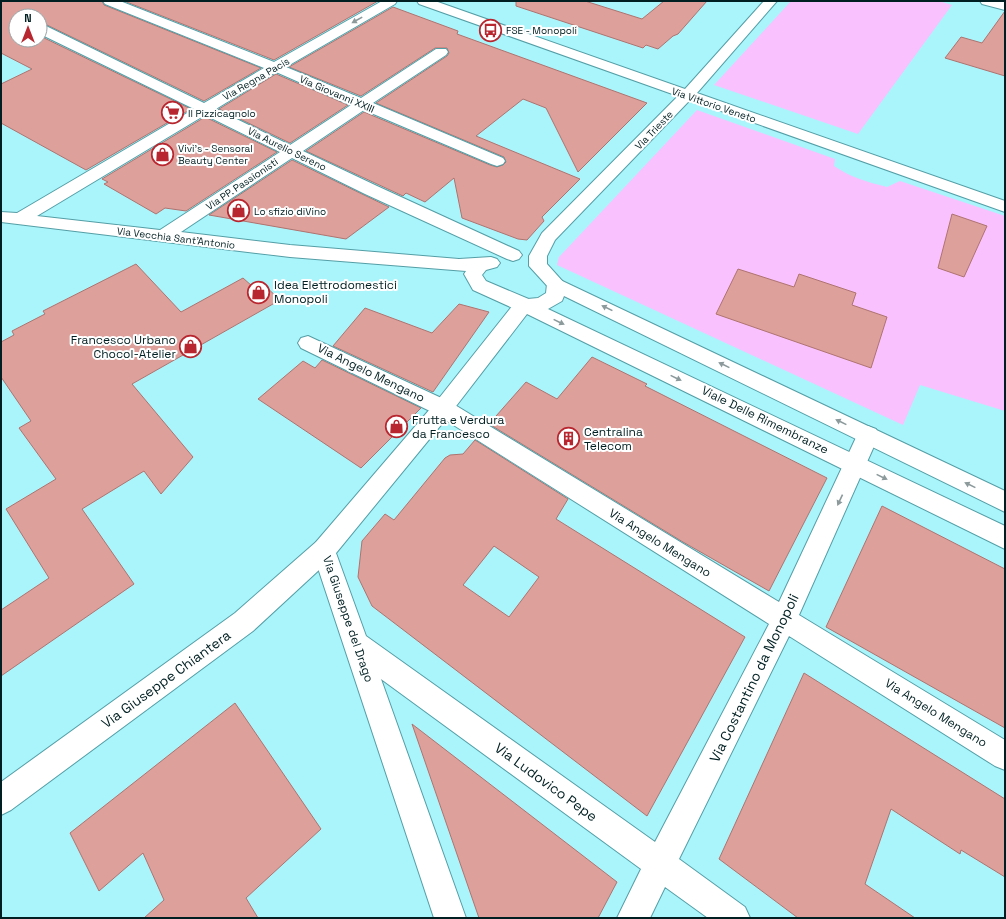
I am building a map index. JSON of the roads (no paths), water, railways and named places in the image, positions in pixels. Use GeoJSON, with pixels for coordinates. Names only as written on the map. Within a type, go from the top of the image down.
{"type":"FeatureCollection","features":[{"type":"Feature","properties":{"kind":"street","name":"Via Giovanni XXIII"},"geometry":{"type":"LineString","coordinates":[[109,1],[275,67],[497,161]]}},
{"type":"Feature","properties":{"kind":"street","name":"Via Regna Pacis"},"geometry":{"type":"LineString","coordinates":[[9,218],[204,109],[391,1]]}},
{"type":"Feature","properties":{"kind":"street","name":"Via Vittorio Veneto"},"geometry":{"type":"LineString","coordinates":[[423,1],[1005,207]]}},
{"type":"Feature","properties":{"kind":"street","name":"Via Trieste"},"geometry":{"type":"LineString","coordinates":[[548,237],[687,95],[772,1]]}},
{"type":"Feature","properties":{"kind":"street"},"geometry":{"type":"LineString","coordinates":[[986,1],[1005,6]]}},
{"type":"Feature","properties":{"kind":"street","name":"Via Aurelio Sereno"},"geometry":{"type":"LineString","coordinates":[[48,32],[291,151],[498,260]]}},
{"type":"Feature","properties":{"kind":"street","name":"Via PP. Passionisti"},"geometry":{"type":"LineString","coordinates":[[163,236],[441,52]]}},
{"type":"Feature","properties":{"kind":"street","name":"Via Vecchia Sant'Antonio"},"geometry":{"type":"LineString","coordinates":[[9,218],[290,251],[459,266],[498,260]]}},
{"type":"Feature","properties":{"kind":"street"},"geometry":{"type":"LineString","coordinates":[[479,286],[473,274],[498,260],[548,237]]}},
{"type":"Feature","properties":{"kind":"street"},"geometry":{"type":"LineString","coordinates":[[524,305],[542,304],[555,296],[556,284],[538,266],[538,256],[548,237]]}},
{"type":"Feature","properties":{"kind":"street","name":"Via Vecchia Sant'Antonio"},"geometry":{"type":"LineString","coordinates":[[352,256],[415,268],[479,286]]}},
{"type":"Feature","properties":{"kind":"street"},"geometry":{"type":"LineString","coordinates":[[498,260],[527,268],[556,284],[1005,502]]}},
{"type":"Feature","properties":{"kind":"street","name":"Viale Delle Rimembranze"},"geometry":{"type":"LineString","coordinates":[[479,286],[524,305],[856,464],[1005,538]]}},
{"type":"Feature","properties":{"kind":"street","name":"Via Giuseppe del Drago"},"geometry":{"type":"LineString","coordinates":[[450,918],[324,550],[443,408],[524,305]]}},
{"type":"Feature","properties":{"kind":"street","name":"Via Angelo Mengano"},"geometry":{"type":"LineString","coordinates":[[308,343],[443,408],[1005,756]]}},
{"type":"Feature","properties":{"kind":"street","name":"Via Costantino da Monopoli"},"geometry":{"type":"LineString","coordinates":[[633,918],[784,620],[868,435]]}},
{"type":"Feature","properties":{"kind":"street","name":"Via Giuseppe Chiantera"},"geometry":{"type":"LineString","coordinates":[[1,800],[244,622],[324,550]]}},
{"type":"Feature","properties":{"kind":"street","name":"Via Ludovico Pepe"},"geometry":{"type":"LineString","coordinates":[[357,645],[734,918]]}},
{"type":"Feature","properties":{"kind":"place","name":"FSE - Monopoli"},"geometry":{"type":"Point","coordinates":[491,30]}},
{"type":"Feature","properties":{"kind":"place","name":"Il Pizzicagnolo"},"geometry":{"type":"Point","coordinates":[173,113]}},
{"type":"Feature","properties":{"kind":"place","name":"Vivi's - Sensoral Beauty Center"},"geometry":{"type":"Point","coordinates":[163,154]}},
{"type":"Feature","properties":{"kind":"place","name":"Lo sfizio diVino"},"geometry":{"type":"Point","coordinates":[239,211]}},
{"type":"Feature","properties":{"kind":"place","name":"Idea Elettrodomestici Monopoli"},"geometry":{"type":"Point","coordinates":[258,292]}},
{"type":"Feature","properties":{"kind":"place","name":"Francesco Urbano Chocol-Atelier"},"geometry":{"type":"Point","coordinates":[191,347]}},
{"type":"Feature","properties":{"kind":"place","name":"Frutta e Verdura da Francesco"},"geometry":{"type":"Point","coordinates":[396,427]}},
{"type":"Feature","properties":{"kind":"place","name":"Centralina Telecom"},"geometry":{"type":"Point","coordinates":[569,439]}}]}
